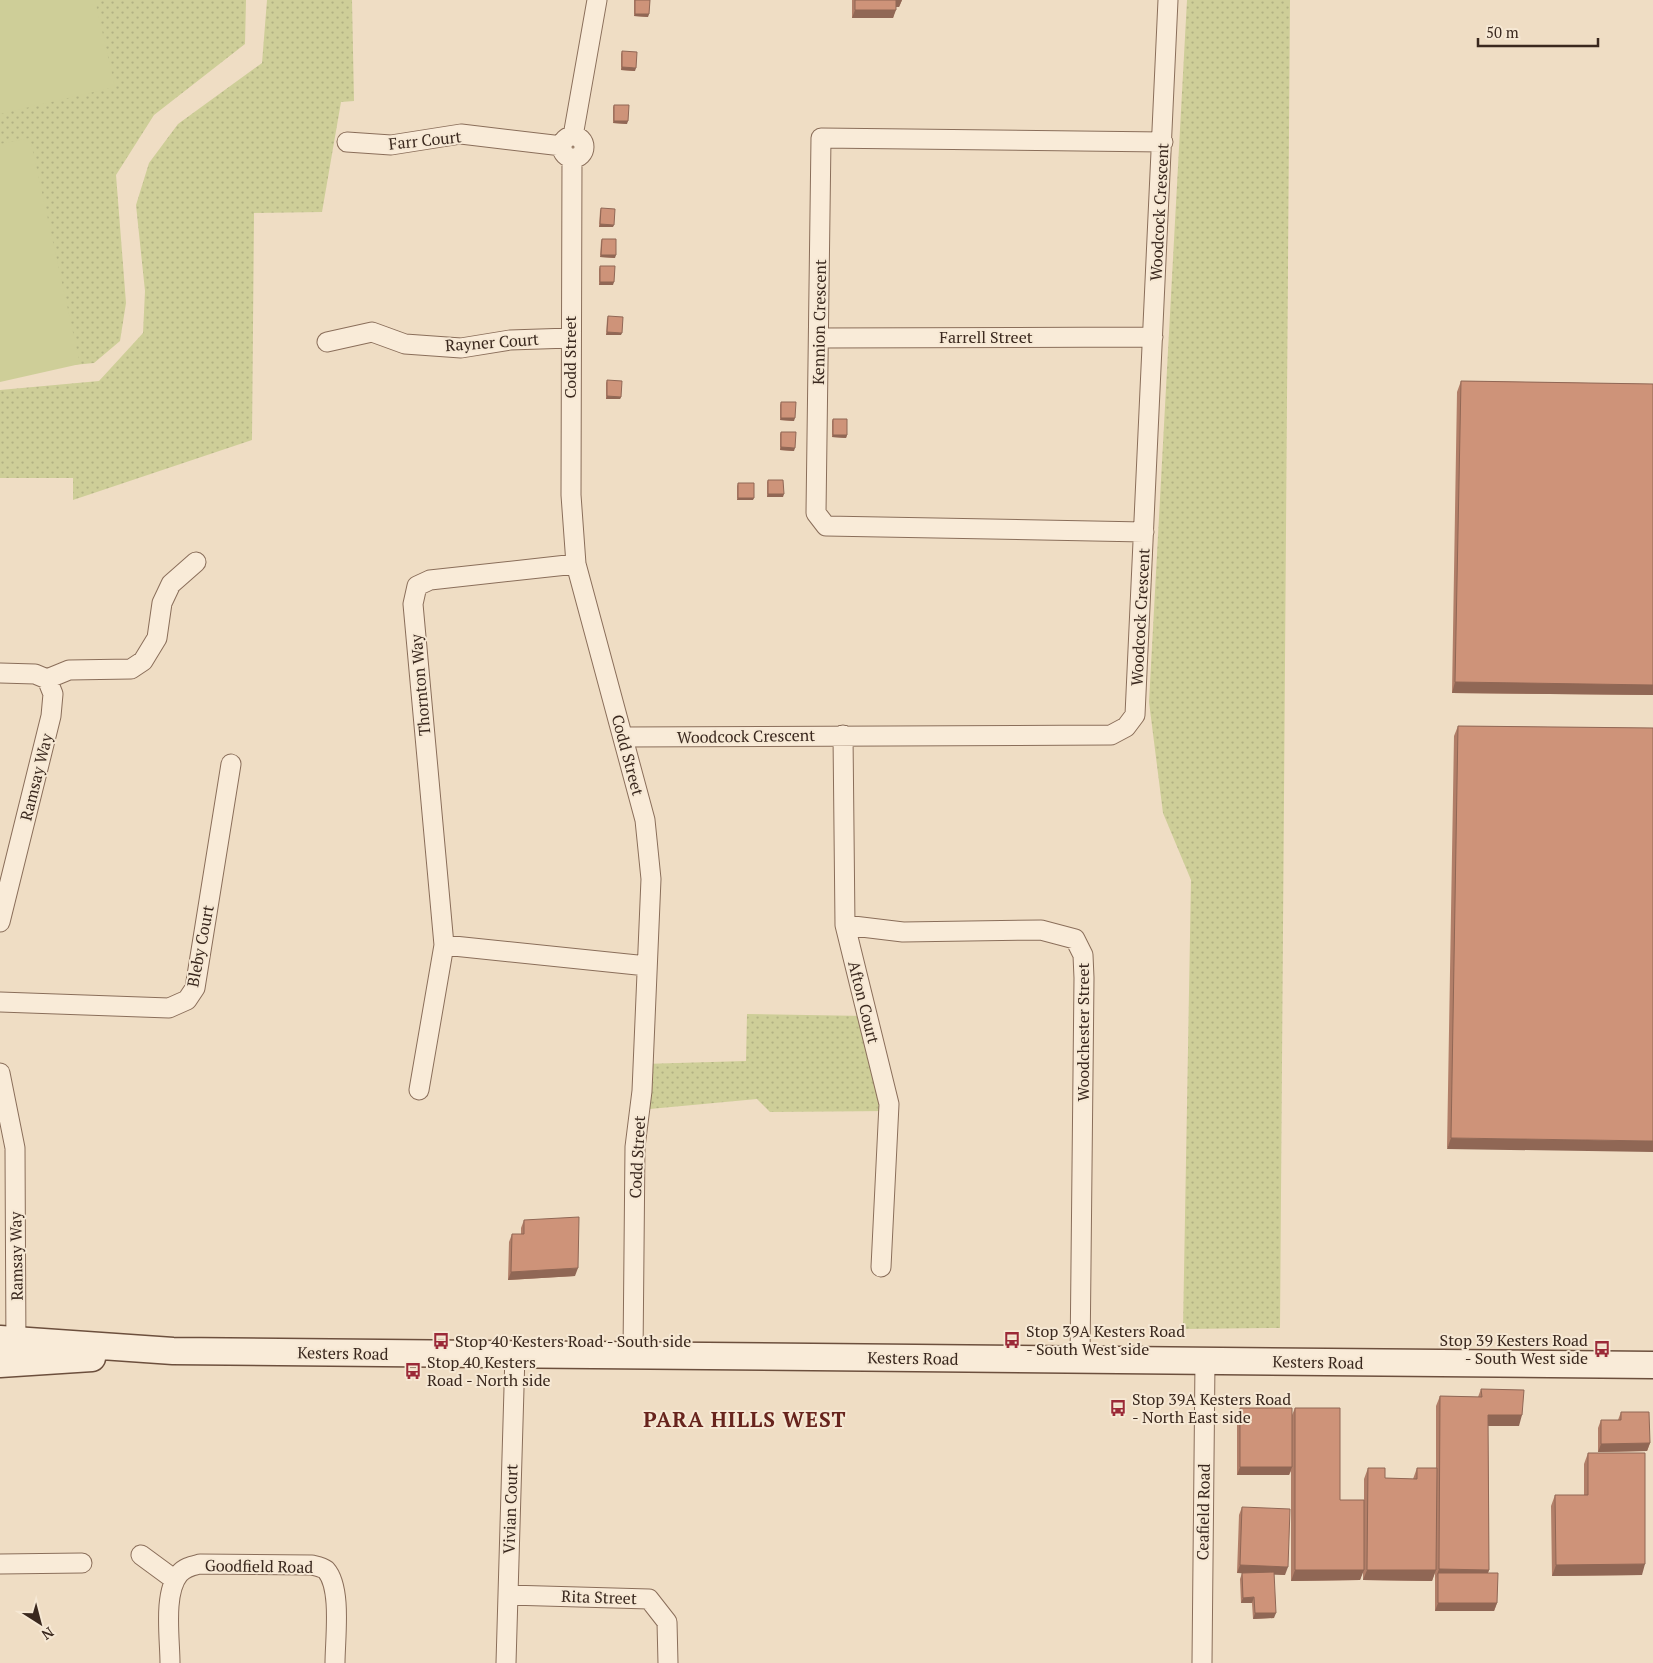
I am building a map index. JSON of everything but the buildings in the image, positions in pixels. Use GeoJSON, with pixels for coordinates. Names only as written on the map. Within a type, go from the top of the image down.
{"type":"FeatureCollection","features":[{"type":"Feature","properties":{"kind":"main road","name":"Kesters Road"},"geometry":{"type":"LineString","coordinates":[[8,1351],[633,1355],[1653,1366]]}},
{"type":"Feature","properties":{"kind":"street","name":"Codd Street"},"geometry":{"type":"LineString","coordinates":[[597,0],[569,147],[571,495],[576,564],[645,820],[651,879],[642,1090],[635,1147],[633,1355]]}},
{"type":"Feature","properties":{"kind":"street","name":"Woodcock Crescent"},"geometry":{"type":"LineString","coordinates":[[624,737],[1110,734],[1126,727],[1135,714],[1154,337],[1168,0]]}},
{"type":"Feature","properties":{"kind":"street","name":"Farr Court"},"geometry":{"type":"LineString","coordinates":[[347,142],[391,145],[461,134],[569,147]]}},
{"type":"Feature","properties":{"kind":"street","name":"Kennion Crescent"},"geometry":{"type":"LineString","coordinates":[[1144,532],[826,526],[816,513],[822,138],[1163,142]]}},
{"type":"Feature","properties":{"kind":"street","name":"Rayner Court"},"geometry":{"type":"LineString","coordinates":[[327,342],[372,332],[405,344],[461,348],[510,340],[570,338]]}},
{"type":"Feature","properties":{"kind":"street","name":"Farrell Street"},"geometry":{"type":"LineString","coordinates":[[818,338],[1154,337]]}},
{"type":"Feature","properties":{"kind":"street"},"geometry":{"type":"LineString","coordinates":[[0,673],[35,674],[47,679],[69,670],[131,669],[143,661],[157,638],[162,603],[171,584],[196,562]]}},
{"type":"Feature","properties":{"kind":"street","name":"Thornton Way"},"geometry":{"type":"LineString","coordinates":[[420,1090],[444,945],[412,604],[416,586],[430,580],[576,564]]}},
{"type":"Feature","properties":{"kind":"street","name":"Ramsay Way"},"geometry":{"type":"LineString","coordinates":[[0,922],[51,716],[53,694],[47,679]]}},
{"type":"Feature","properties":{"kind":"street","name":"Afton Court"},"geometry":{"type":"LineString","coordinates":[[844,735],[845,925],[889,1104],[881,1267]]}},
{"type":"Feature","properties":{"kind":"street","name":"Bleby Court"},"geometry":{"type":"LineString","coordinates":[[0,1002],[169,1008],[188,1000],[195,988],[231,764]]}},
{"type":"Feature","properties":{"kind":"street","name":"Woodchester Street"},"geometry":{"type":"LineString","coordinates":[[845,925],[903,932],[1041,930],[1076,939],[1083,955],[1084,978],[1080,1360]]}},
{"type":"Feature","properties":{"kind":"street"},"geometry":{"type":"LineString","coordinates":[[444,945],[647,966]]}},
{"type":"Feature","properties":{"kind":"street","name":"Ramsay Way"},"geometry":{"type":"LineString","coordinates":[[0,1073],[8,1150],[8,1351]]}},
{"type":"Feature","properties":{"kind":"street","name":"Vivian Court"},"geometry":{"type":"LineString","coordinates":[[506,1663],[515,1354]]}},
{"type":"Feature","properties":{"kind":"street","name":"Ceafield Road"},"geometry":{"type":"LineString","coordinates":[[1202,1663],[1204,1361]]}},
{"type":"Feature","properties":{"kind":"street"},"geometry":{"type":"LineString","coordinates":[[140,1555],[175,1580],[170,1596],[170,1663]]}},
{"type":"Feature","properties":{"kind":"street"},"geometry":{"type":"LineString","coordinates":[[0,1564],[82,1563]]}},
{"type":"Feature","properties":{"kind":"street","name":"Goodfield Road"},"geometry":{"type":"LineString","coordinates":[[175,1580],[187,1567],[200,1564],[312,1565],[324,1568],[331,1578],[336,1592],[335,1663]]}},
{"type":"Feature","properties":{"kind":"street","name":"Rita Street"},"geometry":{"type":"LineString","coordinates":[[508,1594],[649,1599],[667,1622],[668,1663]]}},
{"type":"Feature","properties":{"kind":"green space"},"geometry":{"type":"Polygon","coordinates":[[[0,0],[246,0],[245,44],[154,115],[116,175],[126,303],[120,341],[94,363],[0,372],[0,0]]]}},
{"type":"Feature","properties":{"kind":"green space"},"geometry":{"type":"Polygon","coordinates":[[[0,0],[95,0],[115,87],[0,114],[0,0]]]}},
{"type":"Feature","properties":{"kind":"green space"},"geometry":{"type":"Polygon","coordinates":[[[267,0],[352,0],[354,101],[341,102],[322,212],[254,213],[252,440],[73,500],[73,478],[0,478],[0,390],[99,381],[143,333],[145,291],[136,205],[149,163],[178,124],[262,63],[267,0]]]}},
{"type":"Feature","properties":{"kind":"green space"},"geometry":{"type":"Polygon","coordinates":[[[1187,0],[1290,0],[1280,1328],[1183,1329],[1191,880],[1163,813],[1149,702],[1187,0]]]}},
{"type":"Feature","properties":{"kind":"green space"},"geometry":{"type":"Polygon","coordinates":[[[30,138],[80,364],[0,382],[0,144],[30,138]]]}},
{"type":"Feature","properties":{"kind":"green space"},"geometry":{"type":"Polygon","coordinates":[[[747,1014],[867,1016],[889,1111],[770,1112],[757,1099],[639,1110],[643,1064],[746,1061],[747,1014]]]}},
{"type":"Feature","properties":{"kind":"place","name":"Stop 39A Kesters Road - South West side"},"geometry":{"type":"Point","coordinates":[1012,1340]}},
{"type":"Feature","properties":{"kind":"place","name":"Stop 40 Kesters Road - South side"},"geometry":{"type":"Point","coordinates":[441,1341]}},
{"type":"Feature","properties":{"kind":"place","name":"Stop 39 Kesters Road - South West side"},"geometry":{"type":"Point","coordinates":[1602,1349]}},
{"type":"Feature","properties":{"kind":"place","name":"Stop 40 Kesters Road - North side"},"geometry":{"type":"Point","coordinates":[413,1371]}},
{"type":"Feature","properties":{"kind":"place","name":"Stop 39A Kesters Road - North East side"},"geometry":{"type":"Point","coordinates":[1118,1408]}},
{"type":"Feature","properties":{"kind":"district","name":"PARA HILLS WEST"},"geometry":{"type":"Point","coordinates":[745,1420]}}]}
